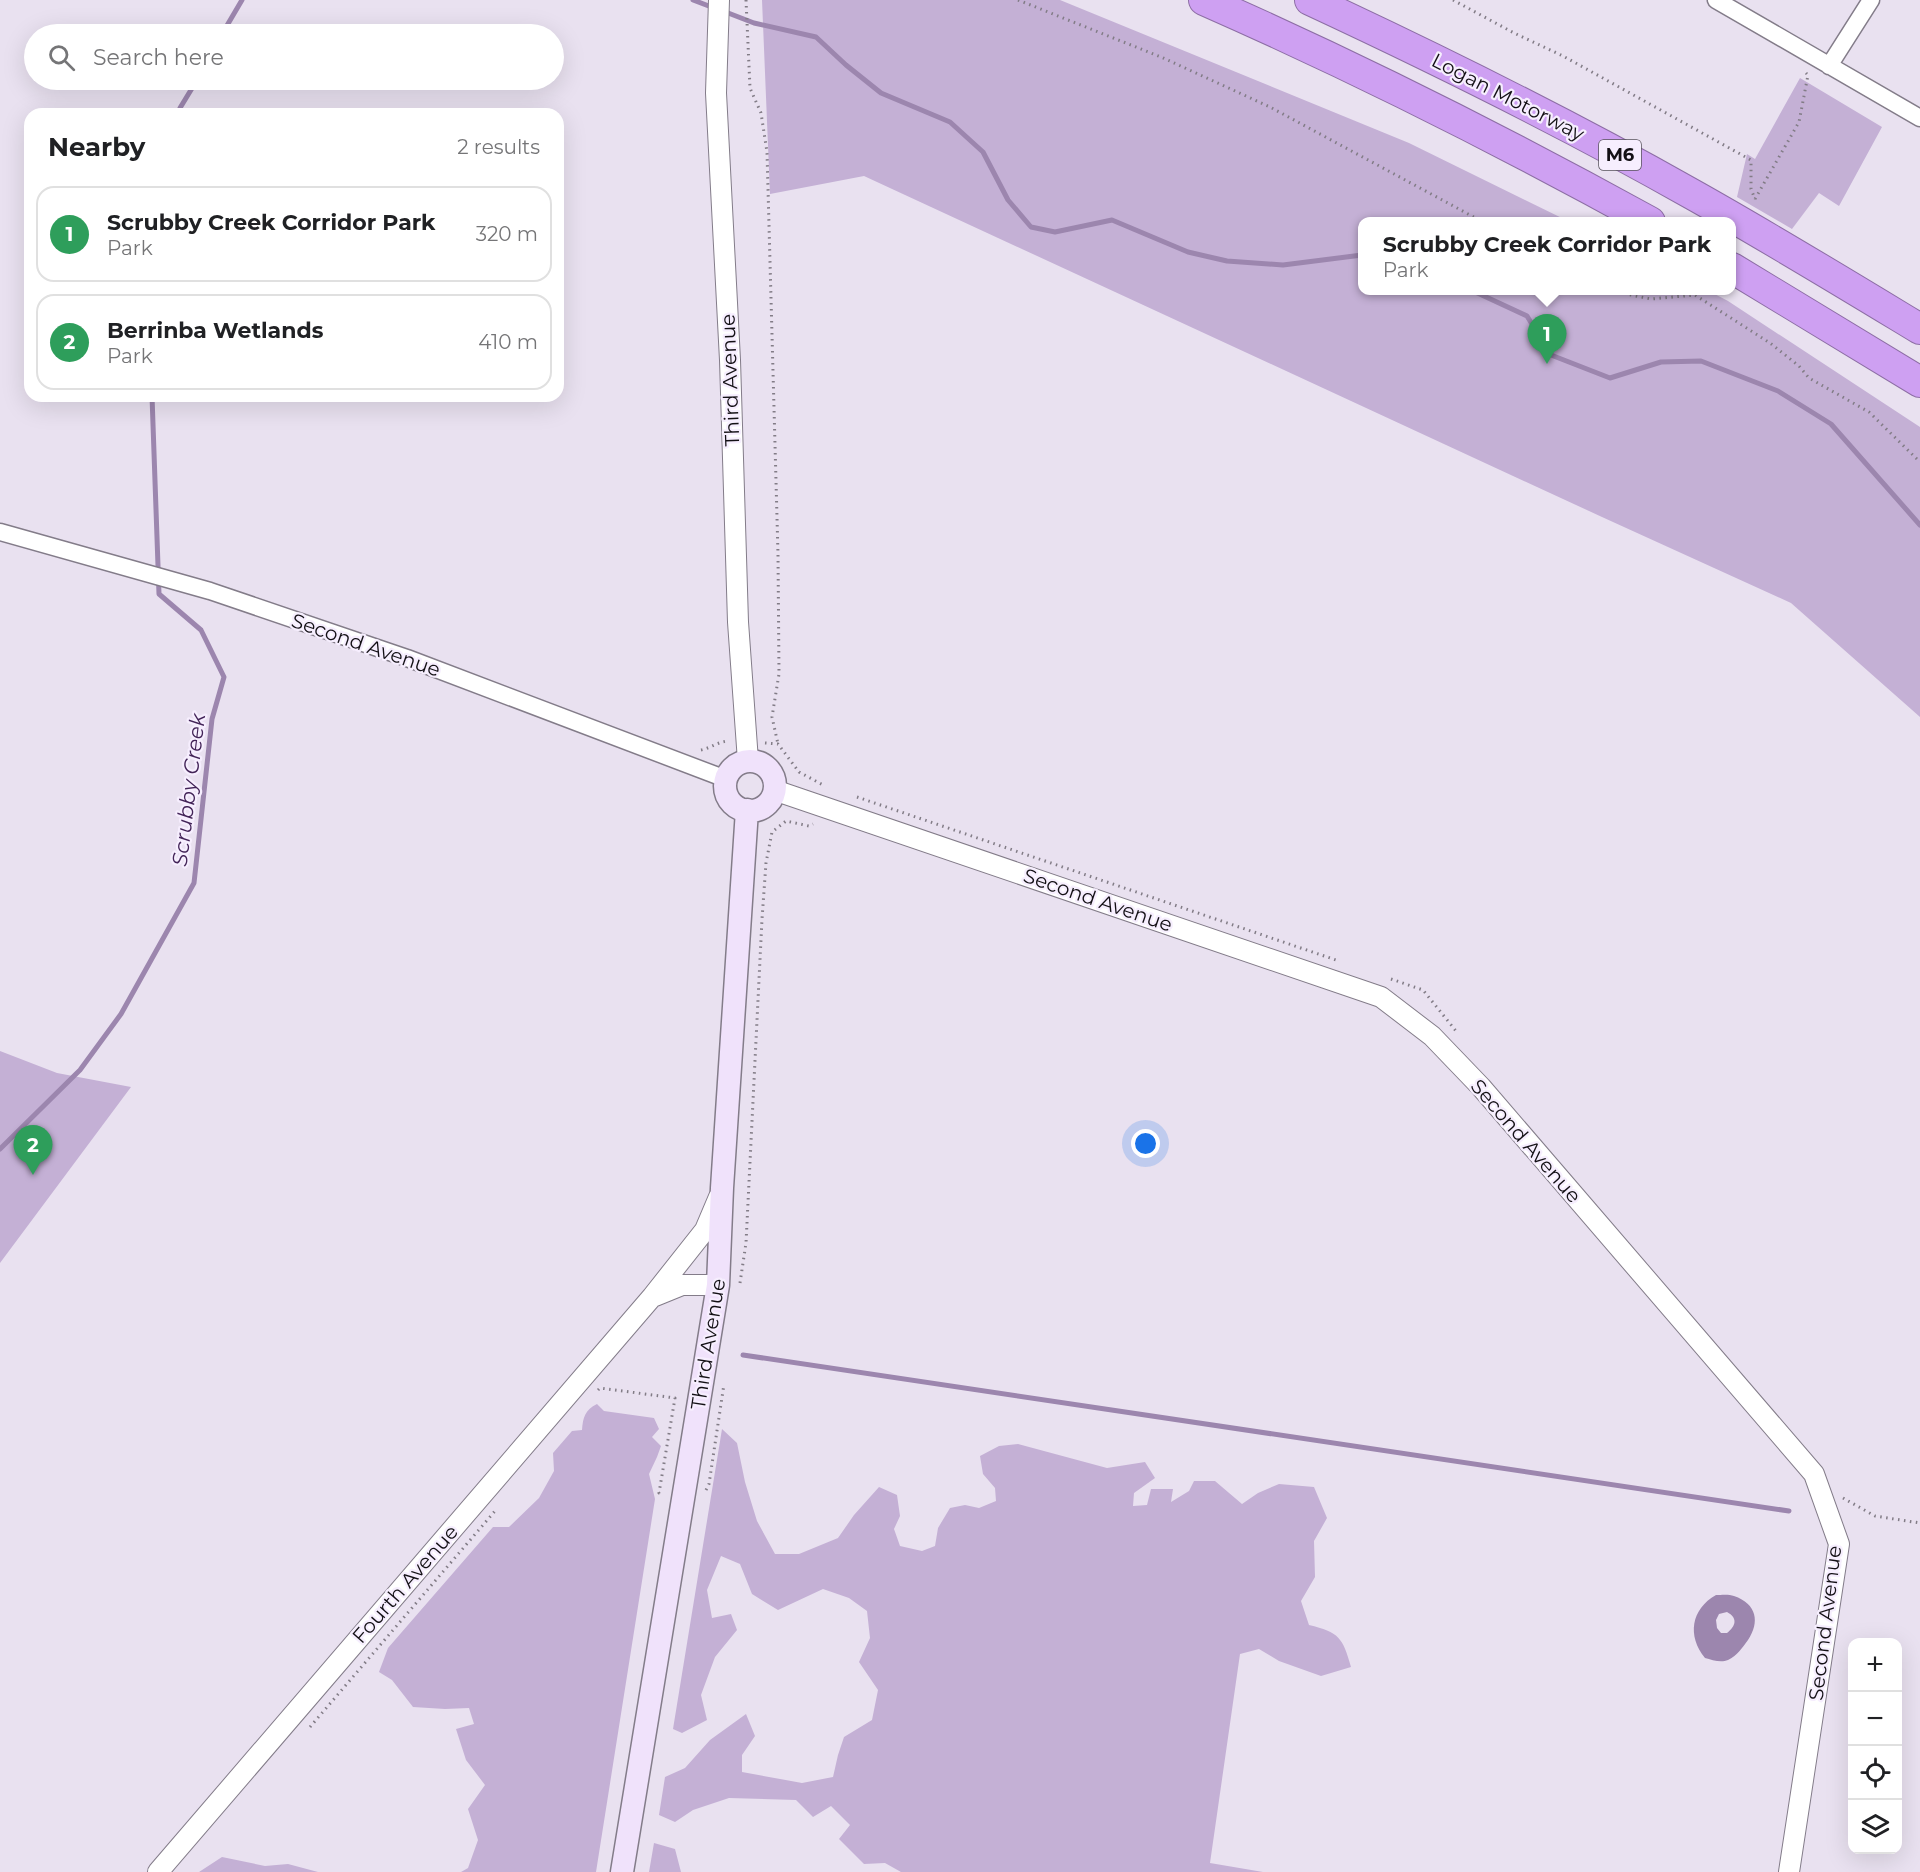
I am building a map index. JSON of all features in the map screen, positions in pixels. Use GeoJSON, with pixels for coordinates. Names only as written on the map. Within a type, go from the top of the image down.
{"type":"FeatureCollection","features":[{"type":"Feature","properties":{"kind":"highway","name":"M6"},"geometry":{"type":"LineString","coordinates":[[1204,0],[1402,92],[1552,168],[1641,217]]}},
{"type":"Feature","properties":{"kind":"highway","name":"Logan Motorway"},"geometry":{"type":"LineString","coordinates":[[1310,0],[1441,61],[1592,140],[1731,217]]}},
{"type":"Feature","properties":{"kind":"highway","name":"Logan Motorway"},"geometry":{"type":"LineString","coordinates":[[1736,220],[1920,329]]}},
{"type":"Feature","properties":{"kind":"highway"},"geometry":{"type":"LineString","coordinates":[[1736,271],[1920,382]]}},
{"type":"Feature","properties":{"kind":"main road"},"geometry":{"type":"LineString","coordinates":[[748,761],[759,763],[767,767],[772,774],[774,790],[769,802],[760,808],[747,810],[739,808],[728,798],[726,779],[731,769],[740,763],[748,761]]}},
{"type":"Feature","properties":{"kind":"main road","name":"Third Avenue"},"geometry":{"type":"LineString","coordinates":[[622,1872],[718,1285],[722,1188],[747,810]]}},
{"type":"Feature","properties":{"kind":"street","name":"Third Avenue"},"geometry":{"type":"LineString","coordinates":[[718,0],[716,93],[730,360],[738,622],[748,761]]}},
{"type":"Feature","properties":{"kind":"street"},"geometry":{"type":"LineString","coordinates":[[1716,0],[1920,118]]}},
{"type":"Feature","properties":{"kind":"street"},"geometry":{"type":"LineString","coordinates":[[1829,66],[1871,0]]}},
{"type":"Feature","properties":{"kind":"street","name":"Second Avenue"},"geometry":{"type":"LineString","coordinates":[[0,532],[210,591],[407,658],[726,779]]}},
{"type":"Feature","properties":{"kind":"street","name":"Second Avenue"},"geometry":{"type":"LineString","coordinates":[[774,790],[1381,997],[1432,1036],[1481,1087],[1814,1474],[1839,1544],[1789,1872]]}},
{"type":"Feature","properties":{"kind":"street","name":"Fourth Avenue"},"geometry":{"type":"LineString","coordinates":[[158,1872],[652,1297],[705,1230],[722,1188]]}},
{"type":"Feature","properties":{"kind":"street","name":"Fourth Avenue"},"geometry":{"type":"LineString","coordinates":[[652,1297],[682,1285],[718,1285]]}},
{"type":"Feature","properties":{"kind":"path"},"geometry":{"type":"LineString","coordinates":[[746,0],[750,88],[761,112],[767,152],[779,674],[772,717],[778,744]]}},
{"type":"Feature","properties":{"kind":"path"},"geometry":{"type":"LineString","coordinates":[[1018,0],[1161,57],[1270,107],[1474,217]]}},
{"type":"Feature","properties":{"kind":"path"},"geometry":{"type":"LineString","coordinates":[[1453,0],[1563,56],[1752,160],[1751,189],[1755,199]]}},
{"type":"Feature","properties":{"kind":"path"},"geometry":{"type":"LineString","coordinates":[[1752,204],[1799,122],[1808,75],[1789,64],[1799,49]]}},
{"type":"Feature","properties":{"kind":"path"},"geometry":{"type":"LineString","coordinates":[[1631,295],[1651,299],[1695,295],[1770,343],[1799,366],[1809,378],[1869,412],[1920,462]]}},
{"type":"Feature","properties":{"kind":"path"},"geometry":{"type":"LineString","coordinates":[[868,800],[1344,962]]}},
{"type":"Feature","properties":{"kind":"path"},"geometry":{"type":"LineString","coordinates":[[1389,978],[1423,990],[1457,1033]]}},
{"type":"Feature","properties":{"kind":"path"},"geometry":{"type":"LineString","coordinates":[[1843,1498],[1875,1516],[1920,1523]]}},
{"type":"Feature","properties":{"kind":"shaded area"},"geometry":{"type":"Polygon","coordinates":[[[762,0],[1060,0],[1409,143],[1560,217],[1358,217],[1358,295],[1717,295],[1920,427],[1920,717],[1791,603],[864,176],[770,194],[762,0]]]}},
{"type":"Feature","properties":{"kind":"shaded area"},"geometry":{"type":"Polygon","coordinates":[[[1800,78],[1882,127],[1839,206],[1819,193],[1792,229],[1737,197],[1747,154],[1755,159],[1800,78]]]}},
{"type":"Feature","properties":{"kind":"shaded area"},"geometry":{"type":"Polygon","coordinates":[[[0,1051],[57,1073],[131,1087],[0,1263],[0,1051]]]}},
{"type":"Feature","properties":{"kind":"shaded area"},"geometry":{"type":"Polygon","coordinates":[[[597,1404],[604,1411],[654,1418],[659,1429],[652,1437],[661,1446],[649,1474],[655,1499],[596,1872],[461,1872],[468,1868],[478,1840],[468,1809],[485,1785],[466,1760],[456,1729],[474,1724],[469,1708],[413,1707],[392,1680],[379,1672],[388,1648],[493,1527],[509,1527],[539,1498],[554,1471],[553,1453],[572,1431],[582,1430],[585,1414],[597,1404]]]}},
{"type":"Feature","properties":{"kind":"shaded area"},"geometry":{"type":"Polygon","coordinates":[[[722,1429],[737,1443],[745,1482],[757,1521],[775,1554],[799,1554],[838,1538],[854,1515],[879,1487],[897,1495],[900,1516],[894,1529],[900,1546],[922,1551],[935,1546],[938,1528],[950,1508],[965,1505],[979,1508],[996,1501],[995,1488],[983,1474],[980,1456],[999,1446],[1018,1444],[1107,1468],[1145,1462],[1155,1478],[1134,1493],[1133,1506],[1147,1505],[1151,1489],[1173,1489],[1171,1502],[1189,1491],[1194,1481],[1215,1481],[1242,1504],[1258,1493],[1279,1484],[1314,1487],[1327,1518],[1314,1541],[1315,1577],[1301,1601],[1309,1625],[1327,1630],[1338,1638],[1345,1649],[1351,1667],[1321,1676],[1279,1661],[1259,1649],[1240,1654],[1210,1863],[1263,1872],[901,1872],[885,1863],[864,1864],[839,1839],[850,1825],[831,1806],[813,1817],[796,1800],[729,1798],[693,1810],[675,1822],[659,1815],[665,1777],[685,1768],[710,1740],[746,1714],[755,1736],[742,1755],[742,1772],[802,1783],[833,1777],[844,1737],[872,1720],[878,1690],[859,1662],[870,1638],[867,1611],[849,1598],[823,1589],[778,1610],[752,1594],[740,1564],[721,1556],[707,1590],[712,1618],[731,1614],[737,1630],[715,1657],[701,1695],[707,1720],[682,1733],[673,1729],[722,1429]]]}},
{"type":"Feature","properties":{"kind":"shaded area"},"geometry":{"type":"Polygon","coordinates":[[[1716,1595],[1732,1595],[1748,1604],[1754,1614],[1754,1627],[1748,1640],[1737,1654],[1725,1661],[1705,1658],[1696,1641],[1694,1624],[1701,1608],[1716,1595]],[[1727,1612],[1719,1614],[1716,1620],[1717,1628],[1721,1633],[1727,1633],[1734,1625],[1733,1617],[1727,1612]]]}},
{"type":"Feature","properties":{"kind":"shaded area"},"geometry":{"type":"Polygon","coordinates":[[[654,1843],[675,1849],[681,1872],[649,1872],[654,1843]]]}},
{"type":"Feature","properties":{"kind":"shaded area"},"geometry":{"type":"Polygon","coordinates":[[[222,1857],[265,1866],[288,1864],[318,1872],[199,1872],[222,1857]]]}},
{"type":"Feature","properties":{"kind":"waterway","name":"Scrubby Creek"},"geometry":{"type":"LineString","coordinates":[[228,24],[242,0]]}},
{"type":"Feature","properties":{"kind":"waterway","name":"Scrubby Creek"},"geometry":{"type":"LineString","coordinates":[[693,0],[714,8]]}},
{"type":"Feature","properties":{"kind":"waterway","name":"Scrubby Creek"},"geometry":{"type":"LineString","coordinates":[[723,11],[754,23],[816,37],[881,93],[950,122],[983,152],[1008,200],[1031,227],[1055,232],[1112,220],[1188,252],[1227,261],[1283,265],[1358,256]]}},
{"type":"Feature","properties":{"kind":"waterway","name":"Scrubby Creek"},"geometry":{"type":"LineString","coordinates":[[180,108],[191,90]]}},
{"type":"Feature","properties":{"kind":"waterway","name":"Scrubby Creek"},"geometry":{"type":"LineString","coordinates":[[1482,295],[1527,316],[1551,355],[1610,378],[1661,362],[1701,361],[1778,391],[1831,424],[1920,525]]}},
{"type":"Feature","properties":{"kind":"waterway","name":"Scrubby Creek"},"geometry":{"type":"LineString","coordinates":[[0,1149],[80,1070],[121,1014],[194,883],[212,719],[224,677],[201,630],[159,594],[152,402]]}},
{"type":"Feature","properties":{"kind":"waterway"},"geometry":{"type":"LineString","coordinates":[[743,1355],[1789,1511]]}},
{"type":"Feature","properties":{"kind":"place","name":"Scrubby Creek Corridor Park"},"geometry":{"type":"Point","coordinates":[1547,364]}},
{"type":"Feature","properties":{"kind":"place","name":"Berrinba Wetlands"},"geometry":{"type":"Point","coordinates":[33,1175]}}]}
